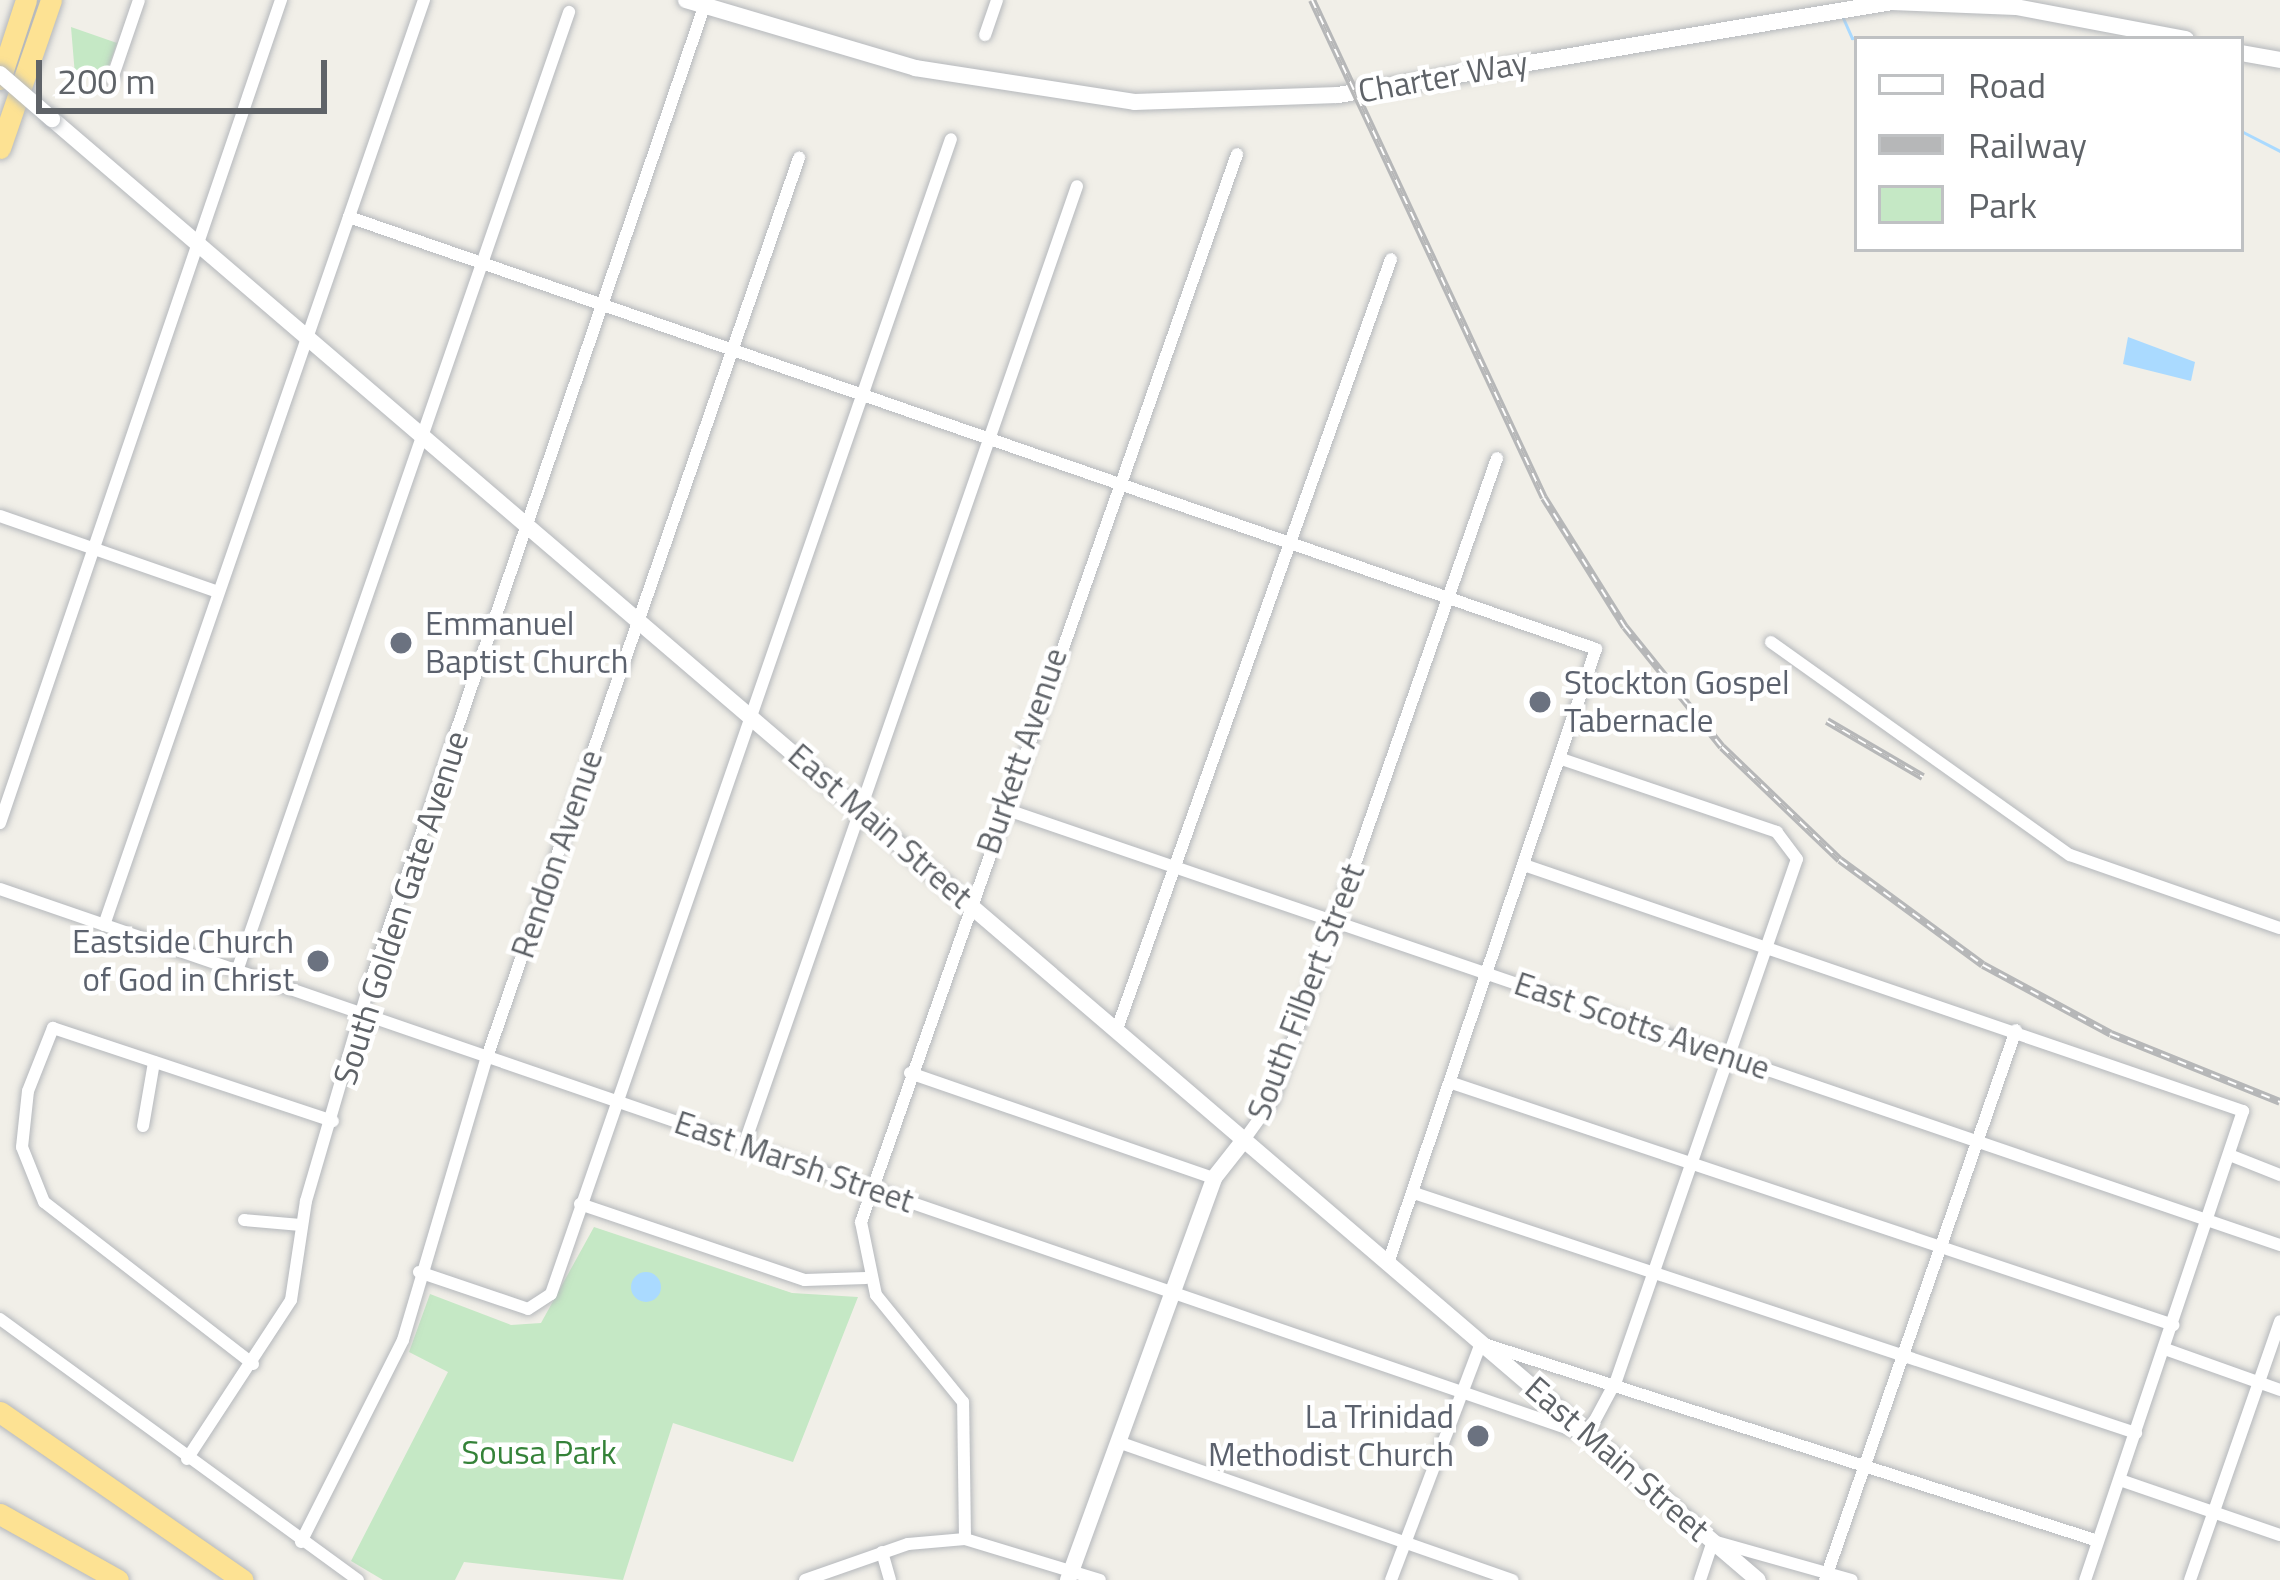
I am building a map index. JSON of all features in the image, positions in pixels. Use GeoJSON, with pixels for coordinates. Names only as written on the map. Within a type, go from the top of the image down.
{"type":"FeatureCollection","features":[{"type":"Feature","properties":{"kind":"highway"},"geometry":{"type":"LineString","coordinates":[[0,77],[26,0]]}},
{"type":"Feature","properties":{"kind":"highway"},"geometry":{"type":"LineString","coordinates":[[0,148],[51,0]]}},
{"type":"Feature","properties":{"kind":"highway"},"geometry":{"type":"LineString","coordinates":[[0,1397],[178,1534]]}},
{"type":"Feature","properties":{"kind":"highway"},"geometry":{"type":"LineString","coordinates":[[0,1412],[243,1580]]}},
{"type":"Feature","properties":{"kind":"highway"},"geometry":{"type":"LineString","coordinates":[[0,1514],[118,1580]]}},
{"type":"Feature","properties":{"kind":"highway"},"geometry":{"type":"LineString","coordinates":[[0,1528],[97,1580]]}},
{"type":"Feature","properties":{"kind":"main road","name":"Charter Way"},"geometry":{"type":"LineString","coordinates":[[686,0],[996,85],[1174,103],[1410,86],[1804,11],[1892,2],[2016,8],[2170,36]]}},
{"type":"Feature","properties":{"kind":"main road"},"geometry":{"type":"LineString","coordinates":[[2246,54],[2280,65]]}},
{"type":"Feature","properties":{"kind":"main road","name":"East Main Street"},"geometry":{"type":"LineString","coordinates":[[0,77],[198,241],[1758,1580]]}},
{"type":"Feature","properties":{"kind":"main road","name":"South Filbert Street"},"geometry":{"type":"LineString","coordinates":[[1070,1575],[1214,1178],[1244,1140]]}},
{"type":"Feature","properties":{"kind":"street"},"geometry":{"type":"LineString","coordinates":[[112,79],[139,0]]}},
{"type":"Feature","properties":{"kind":"street"},"geometry":{"type":"LineString","coordinates":[[0,823],[281,0]]}},
{"type":"Feature","properties":{"kind":"street"},"geometry":{"type":"LineString","coordinates":[[104,925],[424,0]]}},
{"type":"Feature","properties":{"kind":"street"},"geometry":{"type":"LineString","coordinates":[[985,35],[997,0]]}},
{"type":"Feature","properties":{"kind":"street","name":"South Golden Gate Avenue"},"geometry":{"type":"LineString","coordinates":[[187,1459],[291,1300],[301,1226],[360,1013],[705,3]]}},
{"type":"Feature","properties":{"kind":"street"},"geometry":{"type":"LineString","coordinates":[[237,971],[569,12]]}},
{"type":"Feature","properties":{"kind":"street"},"geometry":{"type":"LineString","coordinates":[[418,1272],[536,1308],[551,1294],[951,139]]}},
{"type":"Feature","properties":{"kind":"street","name":"Burkett Avenue"},"geometry":{"type":"LineString","coordinates":[[866,1278],[860,1233],[870,1189],[1115,483],[1237,154]]}},
{"type":"Feature","properties":{"kind":"street","name":"Rendon Avenue"},"geometry":{"type":"LineString","coordinates":[[301,1542],[404,1340],[418,1272],[487,1057],[799,158]]}},
{"type":"Feature","properties":{"kind":"street"},"geometry":{"type":"LineString","coordinates":[[744,1145],[1077,186]]}},
{"type":"Feature","properties":{"kind":"street"},"geometry":{"type":"LineString","coordinates":[[349,217],[1600,653],[1388,1263]]}},
{"type":"Feature","properties":{"kind":"street"},"geometry":{"type":"LineString","coordinates":[[1117,1029],[1285,541],[1390,259]]}},
{"type":"Feature","properties":{"kind":"street","name":"South Filbert Street"},"geometry":{"type":"LineString","coordinates":[[1244,1140],[1272,1101],[1497,458]]}},
{"type":"Feature","properties":{"kind":"street"},"geometry":{"type":"LineString","coordinates":[[0,517],[218,592]]}},
{"type":"Feature","properties":{"kind":"street"},"geometry":{"type":"LineString","coordinates":[[1771,642],[2070,855],[2280,928]]}},
{"type":"Feature","properties":{"kind":"street"},"geometry":{"type":"LineString","coordinates":[[1564,760],[1793,846],[1767,946],[1616,1381],[1587,1435]]}},
{"type":"Feature","properties":{"kind":"street","name":"East Scotts Avenue"},"geometry":{"type":"LineString","coordinates":[[1002,808],[2280,1245]]}},
{"type":"Feature","properties":{"kind":"street"},"geometry":{"type":"LineString","coordinates":[[1527,866],[2242,1111],[2232,1156],[2085,1580]]}},
{"type":"Feature","properties":{"kind":"street","name":"East Marsh Street"},"geometry":{"type":"LineString","coordinates":[[0,889],[1587,1435]]}},
{"type":"Feature","properties":{"kind":"street"},"geometry":{"type":"LineString","coordinates":[[253,1364],[67,1226],[34,1186],[22,1118],[53,1028],[333,1121]]}},
{"type":"Feature","properties":{"kind":"street"},"geometry":{"type":"LineString","coordinates":[[1827,1576],[2016,1030]]}},
{"type":"Feature","properties":{"kind":"street"},"geometry":{"type":"LineString","coordinates":[[142,1126],[154,1062]]}},
{"type":"Feature","properties":{"kind":"street"},"geometry":{"type":"LineString","coordinates":[[910,1073],[1214,1178]]}},
{"type":"Feature","properties":{"kind":"street"},"geometry":{"type":"LineString","coordinates":[[1452,1083],[2173,1325]]}},
{"type":"Feature","properties":{"kind":"street"},"geometry":{"type":"LineString","coordinates":[[2232,1156],[2280,1175]]}},
{"type":"Feature","properties":{"kind":"street"},"geometry":{"type":"LineString","coordinates":[[1414,1192],[2136,1433]]}},
{"type":"Feature","properties":{"kind":"street"},"geometry":{"type":"LineString","coordinates":[[580,1204],[805,1280],[866,1278],[959,1390],[965,1539]]}},
{"type":"Feature","properties":{"kind":"street"},"geometry":{"type":"LineString","coordinates":[[244,1220],[301,1226]]}},
{"type":"Feature","properties":{"kind":"street"},"geometry":{"type":"LineString","coordinates":[[0,1319],[358,1580]]}},
{"type":"Feature","properties":{"kind":"street"},"geometry":{"type":"LineString","coordinates":[[2190,1580],[2280,1321]]}},
{"type":"Feature","properties":{"kind":"street"},"geometry":{"type":"LineString","coordinates":[[1391,1580],[1458,1390],[1481,1343],[1616,1381],[2098,1541]]}},
{"type":"Feature","properties":{"kind":"street"},"geometry":{"type":"LineString","coordinates":[[2165,1349],[2280,1390]]}},
{"type":"Feature","properties":{"kind":"street"},"geometry":{"type":"LineString","coordinates":[[1118,1442],[1513,1580]]}},
{"type":"Feature","properties":{"kind":"street"},"geometry":{"type":"LineString","coordinates":[[2120,1480],[2280,1535]]}},
{"type":"Feature","properties":{"kind":"street"},"geometry":{"type":"LineString","coordinates":[[805,1580],[882,1552],[965,1539],[1070,1575],[1100,1580]]}},
{"type":"Feature","properties":{"kind":"street"},"geometry":{"type":"LineString","coordinates":[[1700,1580],[1713,1541],[1852,1580]]}},
{"type":"Feature","properties":{"kind":"street"},"geometry":{"type":"LineString","coordinates":[[882,1552],[890,1580]]}},
{"type":"Feature","properties":{"kind":"green space"},"geometry":{"type":"Polygon","coordinates":[[[71,27],[117,43],[104,80],[75,75],[71,27]]]}},
{"type":"Feature","properties":{"kind":"green space","name":"Sousa Park"},"geometry":{"type":"Polygon","coordinates":[[[594,1227],[792,1293],[858,1297],[793,1462],[673,1423],[623,1580],[464,1562],[455,1580],[383,1580],[351,1561],[448,1372],[409,1352],[430,1294],[511,1325],[541,1323],[594,1227]]]}},
{"type":"Feature","properties":{"kind":"water"},"geometry":{"type":"Polygon","coordinates":[[[2128,337],[2195,362],[2191,381],[2123,364],[2128,337]]]}},
{"type":"Feature","properties":{"kind":"water"},"geometry":{"type":"Polygon","coordinates":[[[646,1272],[657,1276],[661,1287],[657,1298],[646,1302],[635,1298],[631,1287],[635,1276],[646,1272]]]}},
{"type":"Feature","properties":{"kind":"waterway"},"geometry":{"type":"LineString","coordinates":[[1843,18],[1854,38]]}},
{"type":"Feature","properties":{"kind":"waterway"},"geometry":{"type":"LineString","coordinates":[[2244,133],[2280,151]]}},
{"type":"Feature","properties":{"kind":"railway"},"geometry":{"type":"LineString","coordinates":[[1312,0],[1544,498],[1625,627],[1722,747],[1840,860],[1983,965],[2111,1034],[2280,1102]]}},
{"type":"Feature","properties":{"kind":"railway"},"geometry":{"type":"LineString","coordinates":[[1827,721],[1923,777]]}},
{"type":"Feature","properties":{"kind":"place","name":"Emmanuel Baptist Church"},"geometry":{"type":"Point","coordinates":[401,643]}},
{"type":"Feature","properties":{"kind":"place","name":"Stockton Gospel Tabernacle"},"geometry":{"type":"Point","coordinates":[1540,702]}},
{"type":"Feature","properties":{"kind":"place","name":"Eastside Church of God in Christ"},"geometry":{"type":"Point","coordinates":[318,961]}},
{"type":"Feature","properties":{"kind":"place","name":"La Trinidad Methodist Church"},"geometry":{"type":"Point","coordinates":[1478,1436]}}]}
